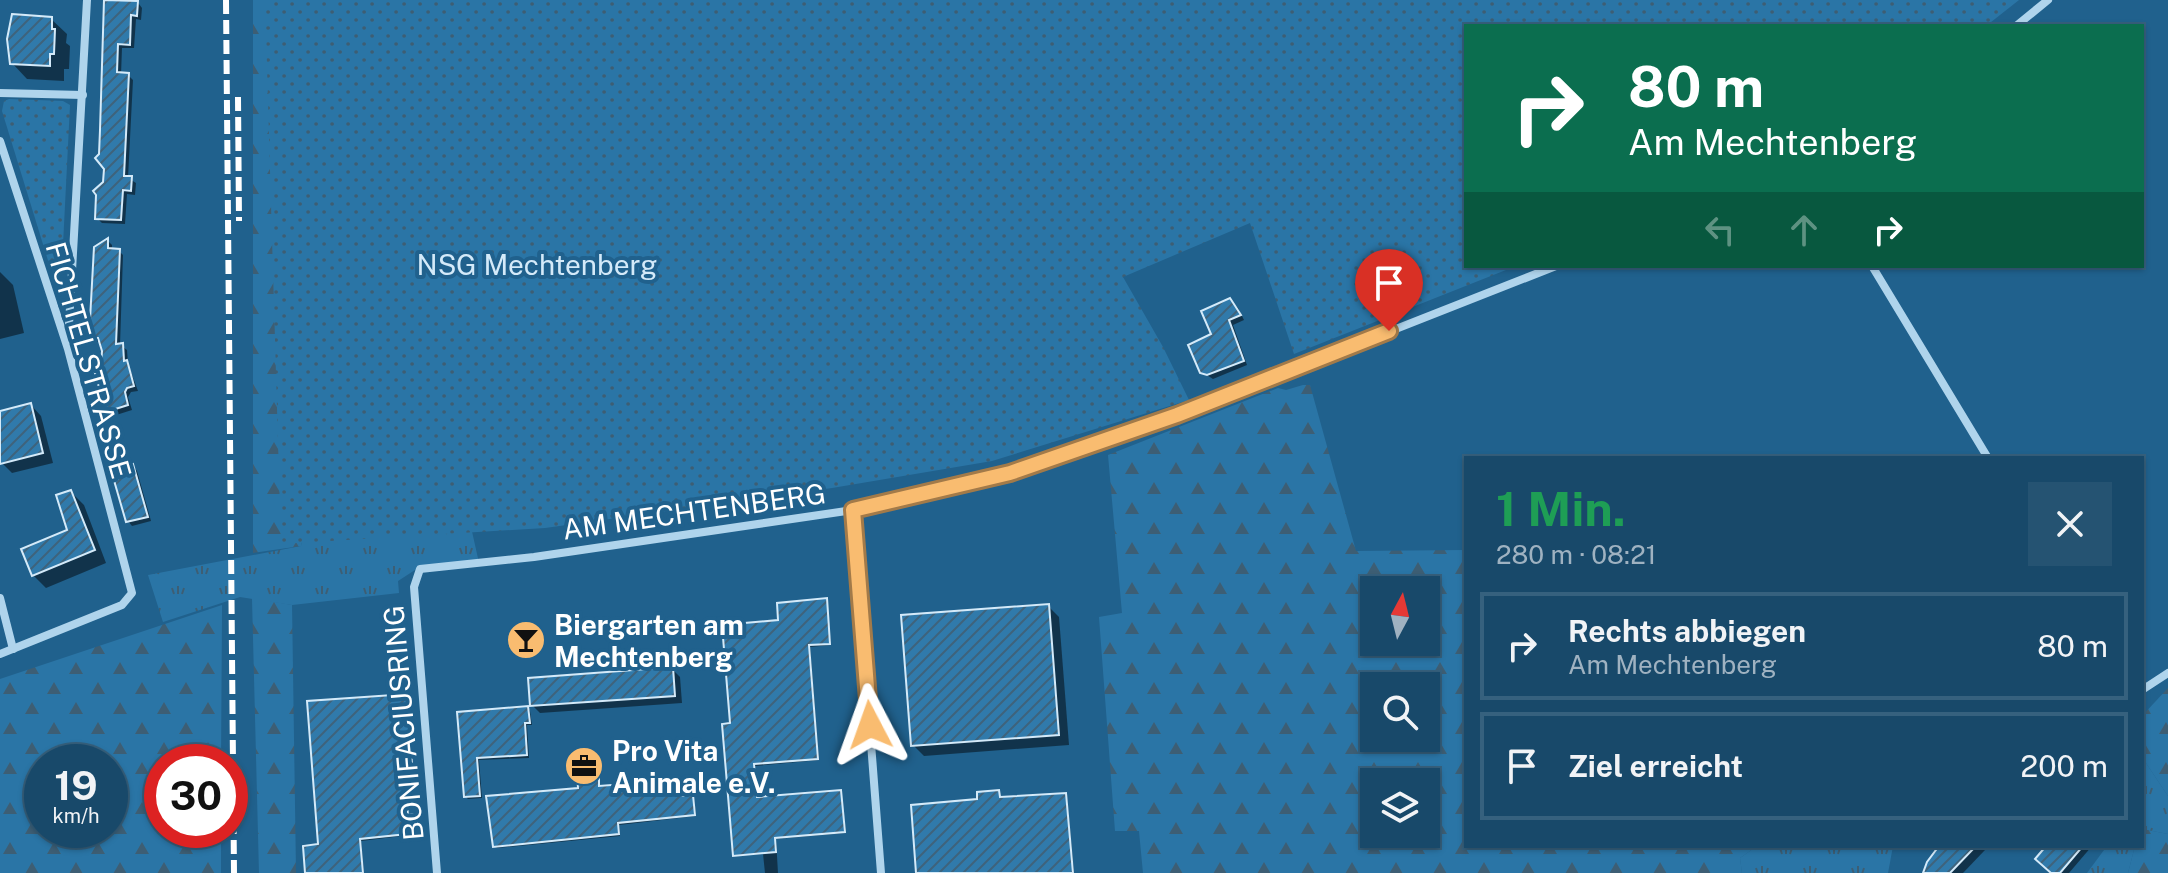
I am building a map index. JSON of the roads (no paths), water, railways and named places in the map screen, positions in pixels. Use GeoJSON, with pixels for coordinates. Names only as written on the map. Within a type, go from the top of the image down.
{"type":"FeatureCollection","features":[{"type":"Feature","properties":{"kind":"street"},"geometry":{"type":"LineString","coordinates":[[68,349],[87,0]]}},
{"type":"Feature","properties":{"kind":"street"},"geometry":{"type":"LineString","coordinates":[[2018,24],[2048,0]]}},
{"type":"Feature","properties":{"kind":"street"},"geometry":{"type":"LineString","coordinates":[[0,93],[83,95]]}},
{"type":"Feature","properties":{"kind":"street","name":"FICHTELSTRASSE"},"geometry":{"type":"LineString","coordinates":[[0,141],[68,349],[132,593],[122,605],[13,649]]}},
{"type":"Feature","properties":{"kind":"street","name":"AM MECHTENBERG"},"geometry":{"type":"LineString","coordinates":[[420,569],[534,557],[853,510],[1010,473],[1177,415],[1551,268]]}},
{"type":"Feature","properties":{"kind":"street"},"geometry":{"type":"LineString","coordinates":[[1873,268],[1987,456]]}},
{"type":"Feature","properties":{"kind":"street"},"geometry":{"type":"LineString","coordinates":[[853,510],[881,873]]}},
{"type":"Feature","properties":{"kind":"street","name":"BONIFACIUSRING"},"geometry":{"type":"LineString","coordinates":[[420,569],[414,587],[437,873]]}},
{"type":"Feature","properties":{"kind":"street"},"geometry":{"type":"LineString","coordinates":[[0,598],[13,649],[0,654]]}},
{"type":"Feature","properties":{"kind":"street"},"geometry":{"type":"LineString","coordinates":[[2144,689],[2168,673]]}},
{"type":"Feature","properties":{"kind":"railway"},"geometry":{"type":"LineString","coordinates":[[226,0],[234,873]]}},
{"type":"Feature","properties":{"kind":"railway"},"geometry":{"type":"LineString","coordinates":[[238,97],[239,221]]}},
{"type":"Feature","properties":{"kind":"place","name":"Biergarten am Mechtenberg"},"geometry":{"type":"Point","coordinates":[526,640]}},
{"type":"Feature","properties":{"kind":"place","name":"Pro Vita Animale e.V."},"geometry":{"type":"Point","coordinates":[584,766]}},
{"type":"Feature","properties":{"kind":"park label","name":"NSG Mechtenberg"},"geometry":{"type":"Point","coordinates":[537,264]}}]}
